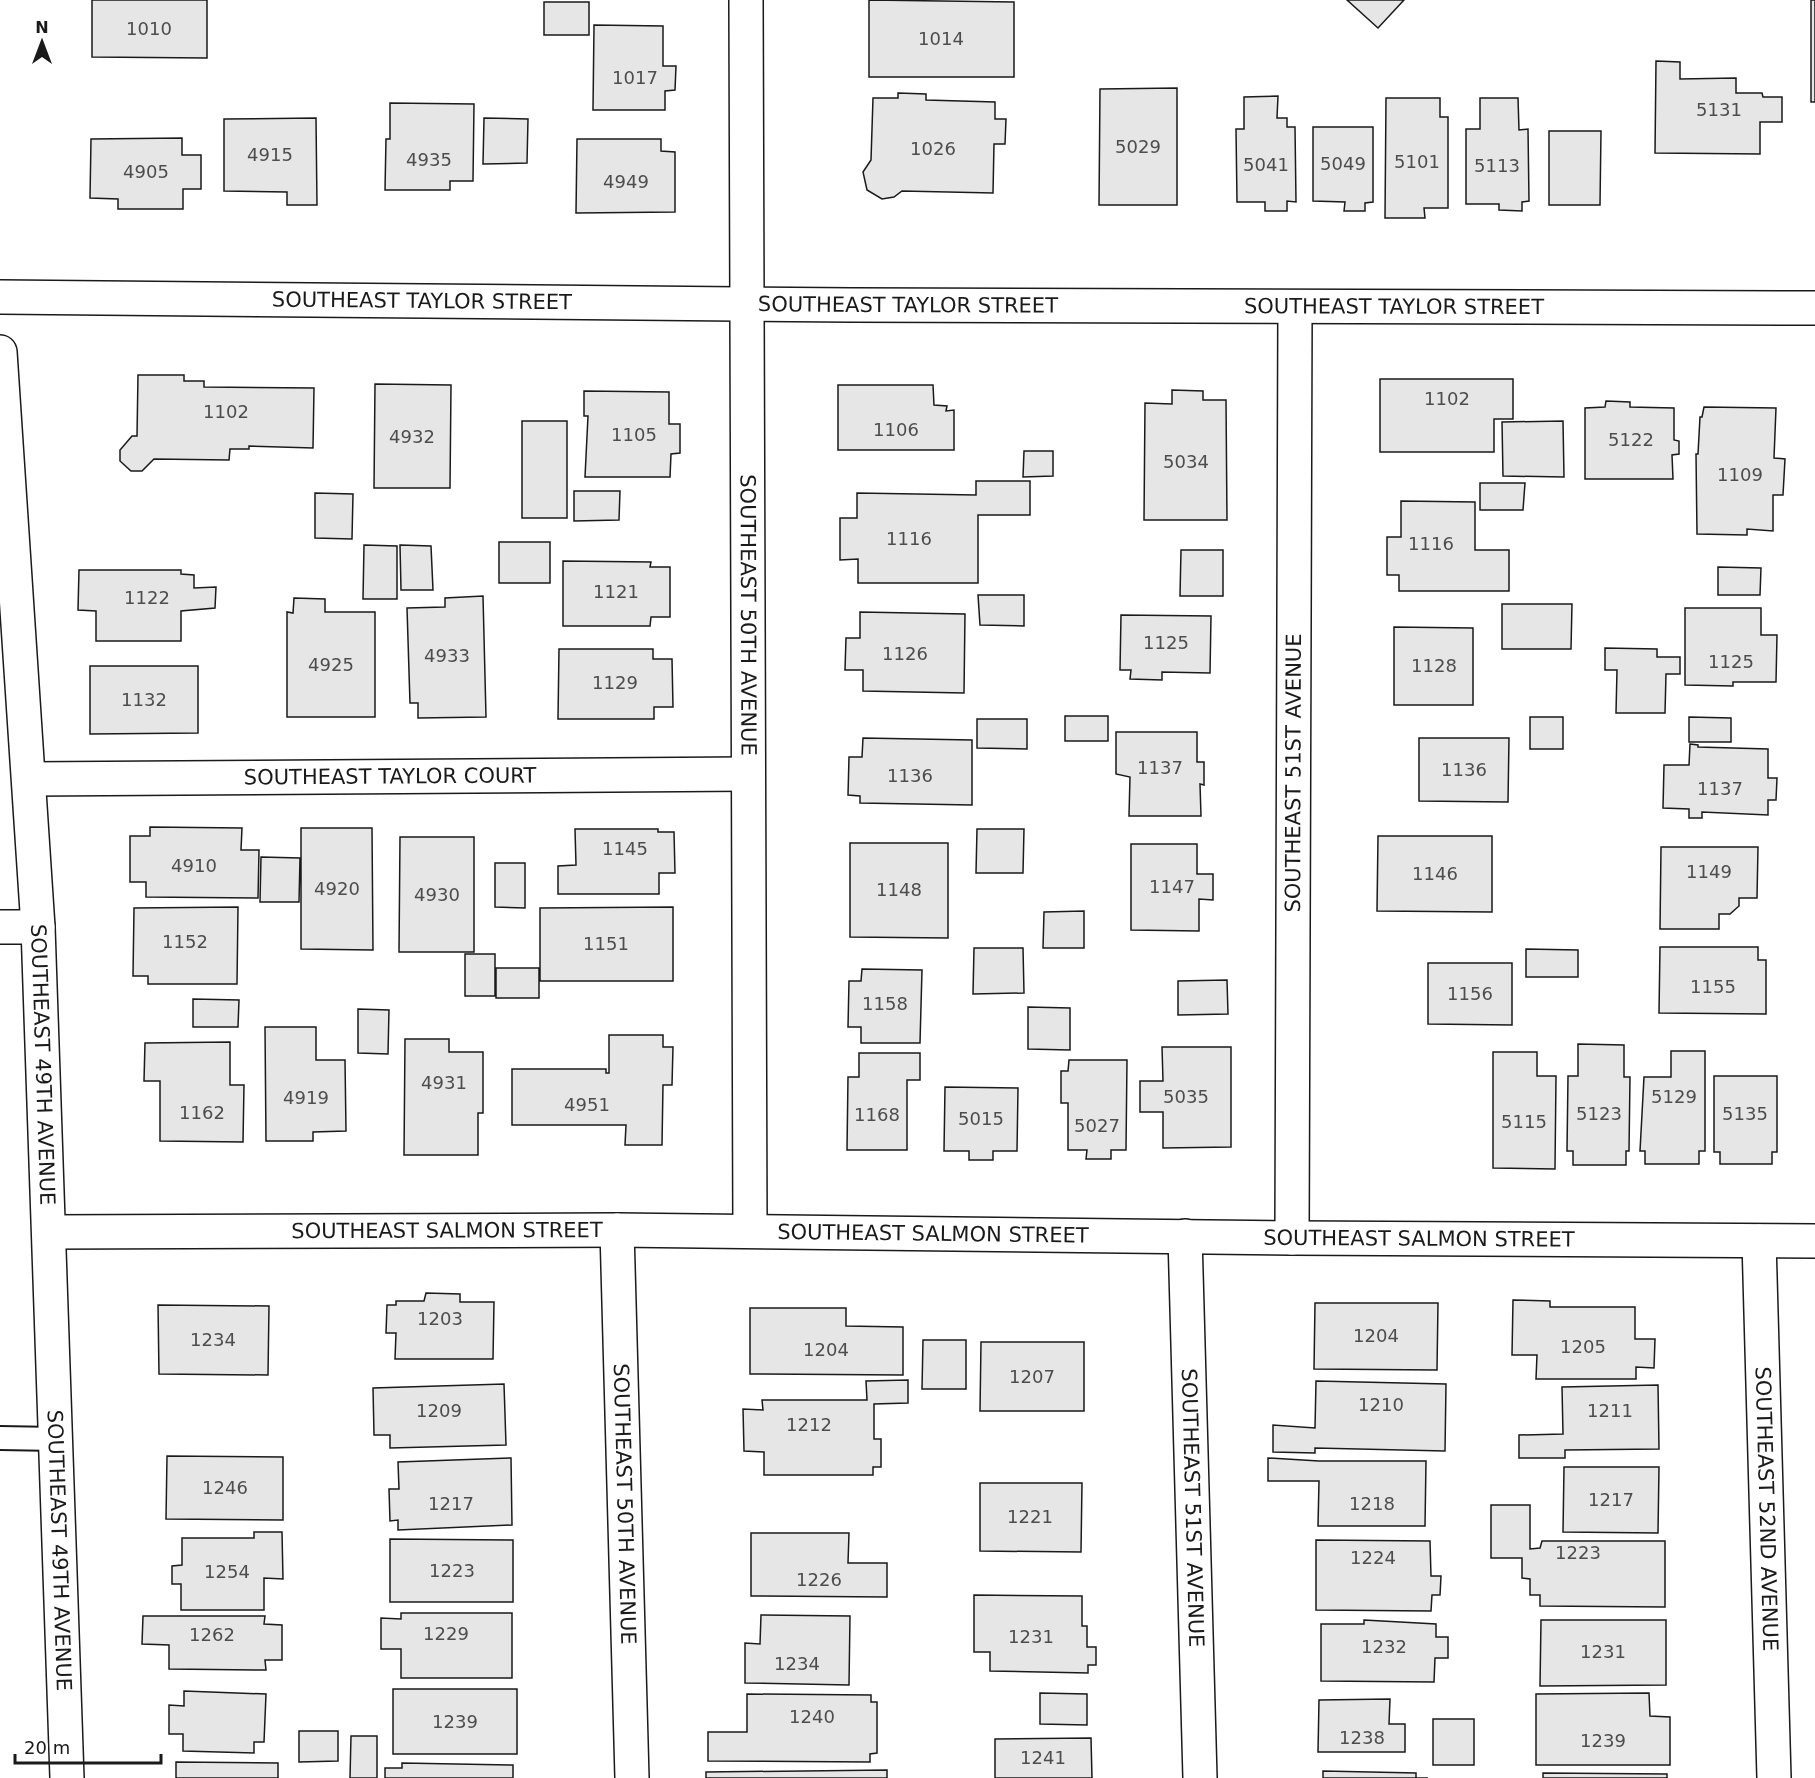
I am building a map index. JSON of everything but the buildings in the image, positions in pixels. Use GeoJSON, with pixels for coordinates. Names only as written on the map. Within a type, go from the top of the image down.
{"type":"FeatureCollection","features":[{"type":"Feature","properties":{"kind":"street","name":"SOUTHEAST 50TH AVENUE"},"geometry":{"type":"LineString","coordinates":[[746,0],[750,1231]]}},
{"type":"Feature","properties":{"kind":"street","name":"SOUTHEAST TAYLOR STREET"},"geometry":{"type":"LineString","coordinates":[[0,297],[746,304],[1815,308]]}},
{"type":"Feature","properties":{"kind":"street","name":"SOUTHEAST 51ST AVENUE"},"geometry":{"type":"LineString","coordinates":[[1292,1239],[1295,307]]}},
{"type":"Feature","properties":{"kind":"street","name":"SOUTHEAST 49TH AVENUE"},"geometry":{"type":"LineString","coordinates":[[0,352],[38,927],[67,1778]]}},
{"type":"Feature","properties":{"kind":"street","name":"SOUTHEAST TAYLOR COURT"},"geometry":{"type":"LineString","coordinates":[[30,779],[748,774]]}},
{"type":"Feature","properties":{"kind":"street"},"geometry":{"type":"LineString","coordinates":[[0,927],[38,927]]}},
{"type":"Feature","properties":{"kind":"street","name":"SOUTHEAST 50TH AVENUE"},"geometry":{"type":"LineString","coordinates":[[617,1230],[632,1778]]}},
{"type":"Feature","properties":{"kind":"street","name":"SOUTHEAST SALMON STREET"},"geometry":{"type":"LineString","coordinates":[[49,1232],[617,1230],[1292,1239],[1815,1241]]}},
{"type":"Feature","properties":{"kind":"street","name":"SOUTHEAST 51ST AVENUE"},"geometry":{"type":"LineString","coordinates":[[1185,1236],[1200,1778]]}},
{"type":"Feature","properties":{"kind":"street","name":"SOUTHEAST 52ND AVENUE"},"geometry":{"type":"LineString","coordinates":[[1759,1241],[1774,1778]]}},
{"type":"Feature","properties":{"kind":"lane"},"geometry":{"type":"LineString","coordinates":[[0,1438],[56,1439]]}}]}
